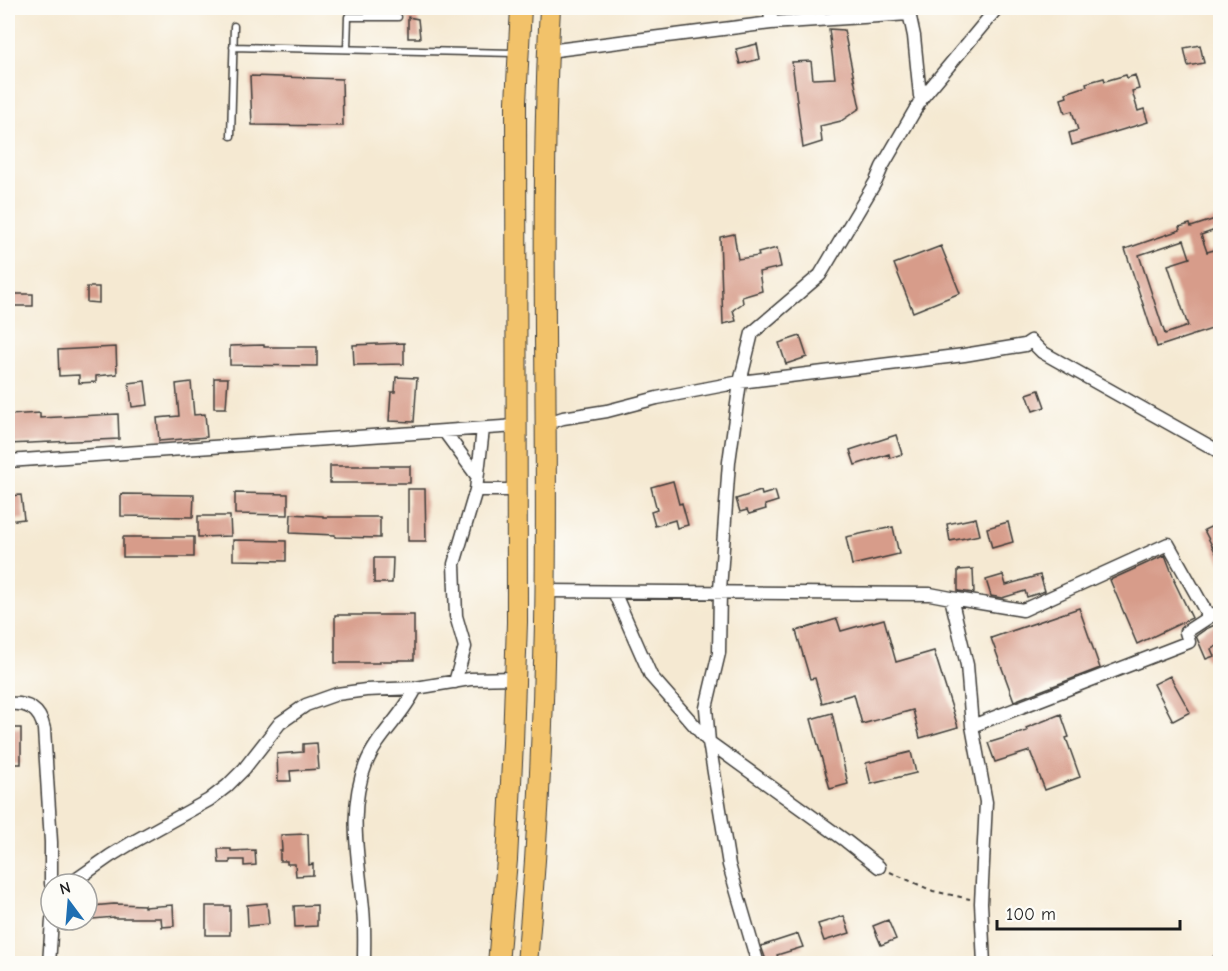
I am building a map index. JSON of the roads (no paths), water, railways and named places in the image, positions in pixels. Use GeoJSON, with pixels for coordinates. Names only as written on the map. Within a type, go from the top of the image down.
{"type":"FeatureCollection","features":[{"type":"Feature","properties":{"kind":"highway"},"geometry":{"type":"LineString","coordinates":[[498,963],[507,860],[515,678],[516,102],[521,8]]}},
{"type":"Feature","properties":{"kind":"highway"},"geometry":{"type":"LineString","coordinates":[[527,963],[536,862],[542,744],[546,497],[546,102],[550,8]]}},
{"type":"Feature","properties":{"kind":"highway"},"geometry":{"type":"LineString","coordinates":[[516,102],[546,102]]}},
{"type":"Feature","properties":{"kind":"highway"},"geometry":{"type":"LineString","coordinates":[[517,493],[546,497]]}},
{"type":"Feature","properties":{"kind":"street"},"geometry":{"type":"LineString","coordinates":[[770,8],[771,23]]}},
{"type":"Feature","properties":{"kind":"street"},"geometry":{"type":"LineString","coordinates":[[758,963],[729,865],[709,742],[706,708],[719,653],[720,593],[729,462],[740,382],[752,333],[820,275],[922,98],[998,8]]}},
{"type":"Feature","properties":{"kind":"street"},"geometry":{"type":"LineString","coordinates":[[548,51],[771,23],[909,11],[922,98]]}},
{"type":"Feature","properties":{"kind":"street"},"geometry":{"type":"LineString","coordinates":[[545,424],[563,417],[607,411],[657,398],[740,382],[964,355],[1025,345],[1031,341],[1042,352],[1221,452]]}},
{"type":"Feature","properties":{"kind":"street"},"geometry":{"type":"LineString","coordinates":[[8,461],[517,426]]}},
{"type":"Feature","properties":{"kind":"street"},"geometry":{"type":"LineString","coordinates":[[455,682],[465,648],[456,616],[454,564],[476,490],[483,429]]}},
{"type":"Feature","properties":{"kind":"street"},"geometry":{"type":"LineString","coordinates":[[444,431],[477,476]]}},
{"type":"Feature","properties":{"kind":"street"},"geometry":{"type":"LineString","coordinates":[[476,490],[517,493]]}},
{"type":"Feature","properties":{"kind":"street"},"geometry":{"type":"LineString","coordinates":[[545,591],[930,594],[1023,610],[1168,544],[1209,617]]}},
{"type":"Feature","properties":{"kind":"street"},"geometry":{"type":"LineString","coordinates":[[614,592],[651,676],[709,742],[879,867]]}},
{"type":"Feature","properties":{"kind":"street"},"geometry":{"type":"LineString","coordinates":[[951,598],[967,665],[972,726],[986,802],[981,903],[984,963]]}},
{"type":"Feature","properties":{"kind":"street"},"geometry":{"type":"LineString","coordinates":[[972,726],[1189,642],[1186,632],[1221,611]]}},
{"type":"Feature","properties":{"kind":"street"},"geometry":{"type":"LineString","coordinates":[[87,872],[133,842],[209,800],[244,769],[280,723],[306,705],[337,694],[366,690],[416,688],[470,679],[515,678]]}},
{"type":"Feature","properties":{"kind":"street"},"geometry":{"type":"LineString","coordinates":[[364,963],[364,912],[355,817],[357,794],[365,765],[373,750],[409,702],[416,688]]}},
{"type":"Feature","properties":{"kind":"street"},"geometry":{"type":"LineString","coordinates":[[8,704],[27,706],[42,720],[51,872]]}},
{"type":"Feature","properties":{"kind":"street"},"geometry":{"type":"LineString","coordinates":[[49,963],[51,932]]}},
{"type":"Feature","properties":{"kind":"street"},"geometry":{"type":"LineString","coordinates":[[1216,963],[1221,959]]}},
{"type":"Feature","properties":{"kind":"lane"},"geometry":{"type":"LineString","coordinates":[[347,50],[348,17],[398,17]]}},
{"type":"Feature","properties":{"kind":"lane"},"geometry":{"type":"LineString","coordinates":[[231,136],[234,26]]}},
{"type":"Feature","properties":{"kind":"lane"},"geometry":{"type":"LineString","coordinates":[[233,47],[519,53]]}}]}
